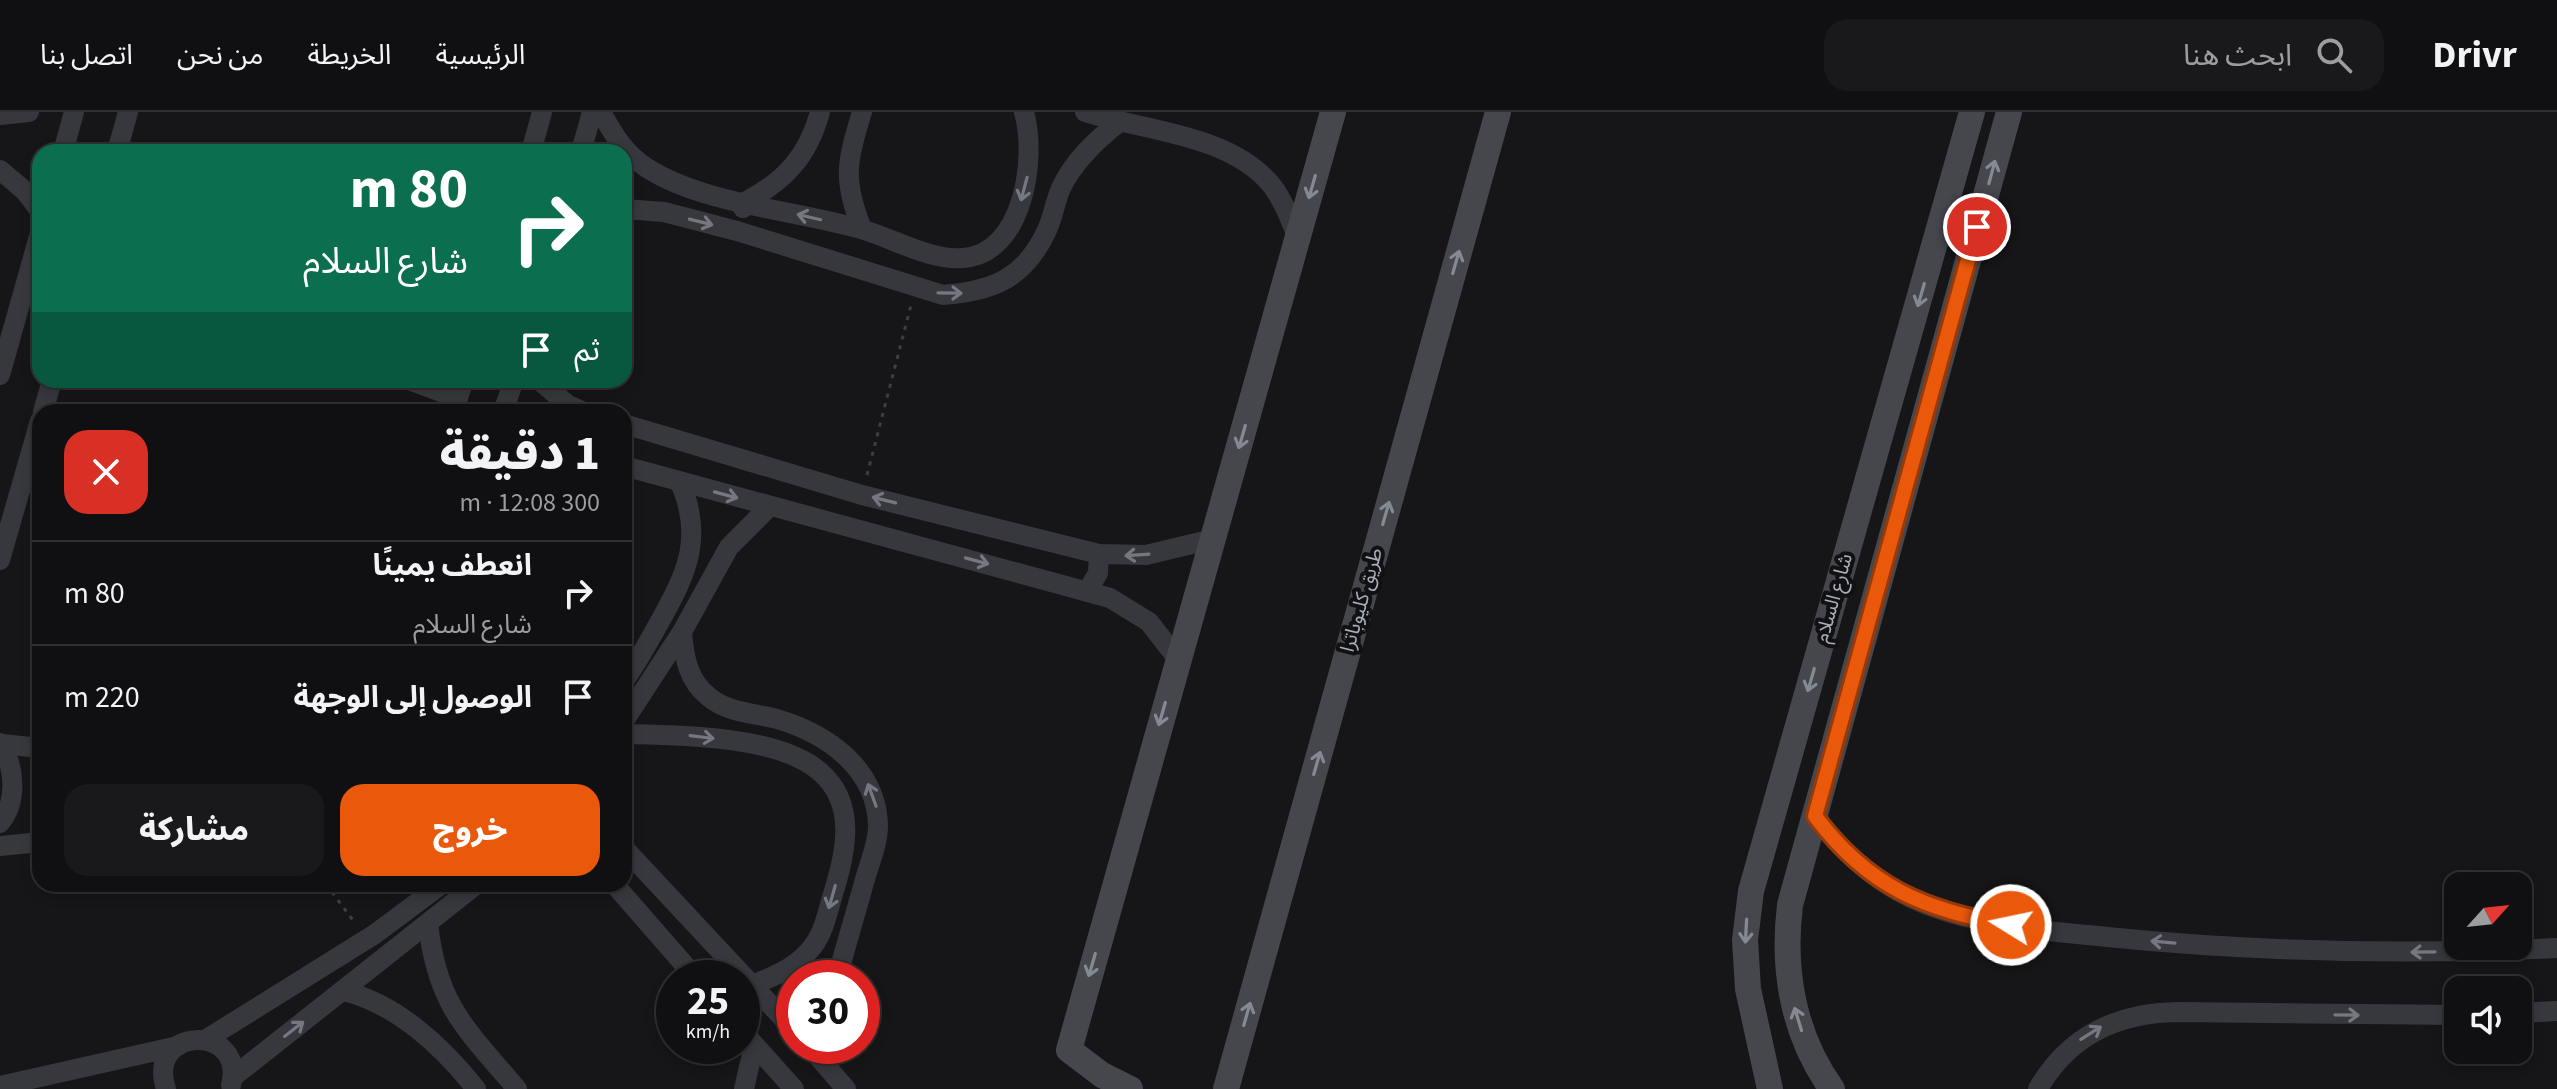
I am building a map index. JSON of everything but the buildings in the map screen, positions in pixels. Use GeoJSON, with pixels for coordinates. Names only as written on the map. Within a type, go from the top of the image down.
{"type":"FeatureCollection","features":[{"type":"Feature","properties":{"kind":"main road"},"geometry":{"type":"LineString","coordinates":[[1130,1089],[1102,1075],[1069,1050],[1333,112]]}},
{"type":"Feature","properties":{"kind":"main road","name":"طريق كليوباترا"},"geometry":{"type":"LineString","coordinates":[[1226,1089],[1498,112]]}},
{"type":"Feature","properties":{"kind":"main road","name":"شارع السلام"},"geometry":{"type":"LineString","coordinates":[[1770,1089],[1748,989],[1745,940],[1751,891],[1972,112]]}},
{"type":"Feature","properties":{"kind":"main road","name":"شارع السلام"},"geometry":{"type":"LineString","coordinates":[[1832,1089],[1801,1031],[1789,981],[1790,905],[2009,112]]}},
{"type":"Feature","properties":{"kind":"main road"},"geometry":{"type":"LineString","coordinates":[[1894,391],[1930,400]]}},
{"type":"Feature","properties":{"kind":"street"},"geometry":{"type":"LineString","coordinates":[[0,115],[29,112]]}},
{"type":"Feature","properties":{"kind":"street"},"geometry":{"type":"LineString","coordinates":[[65,144],[74,112]]}},
{"type":"Feature","properties":{"kind":"street"},"geometry":{"type":"LineString","coordinates":[[119,144],[128,112]]}},
{"type":"Feature","properties":{"kind":"street"},"geometry":{"type":"LineString","coordinates":[[533,144],[542,112]]}},
{"type":"Feature","properties":{"kind":"street"},"geometry":{"type":"LineString","coordinates":[[583,144],[592,112]]}},
{"type":"Feature","properties":{"kind":"street"},"geometry":{"type":"LineString","coordinates":[[601,112],[614,137],[621,144]]}},
{"type":"Feature","properties":{"kind":"street"},"geometry":{"type":"LineString","coordinates":[[737,231],[745,202],[788,174],[804,154],[820,112]]}},
{"type":"Feature","properties":{"kind":"street"},"geometry":{"type":"LineString","coordinates":[[862,112],[847,168],[848,187],[862,229]]}},
{"type":"Feature","properties":{"kind":"street"},"geometry":{"type":"LineString","coordinates":[[632,154],[647,168],[680,184],[862,229],[942,256],[964,259],[985,252],[1002,239],[1023,195],[1029,169],[1030,142],[1024,112]]}},
{"type":"Feature","properties":{"kind":"street"},"geometry":{"type":"LineString","coordinates":[[1085,112],[1203,144],[1250,166],[1272,186],[1287,211],[1297,237]]}},
{"type":"Feature","properties":{"kind":"street"},"geometry":{"type":"LineString","coordinates":[[632,210],[664,212],[737,231],[943,295],[977,293],[1008,279],[1033,256],[1049,227],[1054,206],[1073,168],[1094,143],[1118,123]]}},
{"type":"Feature","properties":{"kind":"street"},"geometry":{"type":"LineString","coordinates":[[0,170],[32,200]]}},
{"type":"Feature","properties":{"kind":"street"},"geometry":{"type":"LineString","coordinates":[[0,375],[32,291]]}},
{"type":"Feature","properties":{"kind":"street"},"geometry":{"type":"LineString","coordinates":[[432,388],[458,397]]}},
{"type":"Feature","properties":{"kind":"street"},"geometry":{"type":"LineString","coordinates":[[548,388],[567,404]]}},
{"type":"Feature","properties":{"kind":"street"},"geometry":{"type":"LineString","coordinates":[[632,426],[862,495],[1099,554],[1157,553],[1213,539]]}},
{"type":"Feature","properties":{"kind":"street"},"geometry":{"type":"LineString","coordinates":[[0,560],[32,449]]}},
{"type":"Feature","properties":{"kind":"street"},"geometry":{"type":"LineString","coordinates":[[632,468],[1088,590],[1110,598],[1149,622],[1177,658]]}},
{"type":"Feature","properties":{"kind":"street"},"geometry":{"type":"LineString","coordinates":[[632,668],[677,592],[688,561],[693,528],[689,503],[680,482]]}},
{"type":"Feature","properties":{"kind":"street"},"geometry":{"type":"LineString","coordinates":[[632,709],[682,632],[729,547],[769,507]]}},
{"type":"Feature","properties":{"kind":"street"},"geometry":{"type":"LineString","coordinates":[[1088,590],[1098,573],[1099,554]]}},
{"type":"Feature","properties":{"kind":"street"},"geometry":{"type":"LineString","coordinates":[[688,561],[714,571]]}},
{"type":"Feature","properties":{"kind":"street"},"geometry":{"type":"LineString","coordinates":[[682,632],[684,656],[693,679],[708,697],[728,709],[779,720],[825,740],[863,774],[876,800],[878,829],[842,960]]}},
{"type":"Feature","properties":{"kind":"street"},"geometry":{"type":"LineString","coordinates":[[632,734],[695,736],[799,757],[821,772],[837,792],[846,818],[846,844],[819,937],[798,962],[760,981]]}},
{"type":"Feature","properties":{"kind":"street"},"geometry":{"type":"LineString","coordinates":[[1,743],[32,747]]}},
{"type":"Feature","properties":{"kind":"street"},"geometry":{"type":"LineString","coordinates":[[0,823],[7,815],[13,787],[10,762],[1,743]]}},
{"type":"Feature","properties":{"kind":"street"},"geometry":{"type":"LineString","coordinates":[[1815,816],[1845,853],[1883,883],[1925,905],[1985,921],[2138,940],[2264,949],[2405,953],[2557,948]]}},
{"type":"Feature","properties":{"kind":"street"},"geometry":{"type":"LineString","coordinates":[[0,846],[32,843]]}},
{"type":"Feature","properties":{"kind":"street"},"geometry":{"type":"LineString","coordinates":[[632,866],[727,960]]}},
{"type":"Feature","properties":{"kind":"street"},"geometry":{"type":"LineString","coordinates":[[205,1040],[366,939],[431,892]]}},
{"type":"Feature","properties":{"kind":"street"},"geometry":{"type":"LineString","coordinates":[[231,1083],[467,892]]}},
{"type":"Feature","properties":{"kind":"street"},"geometry":{"type":"LineString","coordinates":[[621,892],[680,960]]}},
{"type":"Feature","properties":{"kind":"street"},"geometry":{"type":"LineString","coordinates":[[428,923],[432,958],[448,1002],[456,1016],[517,1089]]}},
{"type":"Feature","properties":{"kind":"street"},"geometry":{"type":"LineString","coordinates":[[343,991],[364,996],[393,1011],[440,1049],[476,1089]]}},
{"type":"Feature","properties":{"kind":"street"},"geometry":{"type":"LineString","coordinates":[[760,994],[776,1011]]}},
{"type":"Feature","properties":{"kind":"street"},"geometry":{"type":"LineString","coordinates":[[2532,1012],[2557,1011]]}},
{"type":"Feature","properties":{"kind":"street"},"geometry":{"type":"LineString","coordinates":[[2038,1089],[2058,1059],[2086,1035],[2110,1023],[2137,1015],[2167,1012],[2444,1015]]}},
{"type":"Feature","properties":{"kind":"street"},"geometry":{"type":"LineString","coordinates":[[166,1089],[163,1071],[171,1052],[186,1041],[214,1043],[229,1057],[231,1083]]}},
{"type":"Feature","properties":{"kind":"street"},"geometry":{"type":"LineString","coordinates":[[0,1086],[178,1046]]}},
{"type":"Feature","properties":{"kind":"street"},"geometry":{"type":"LineString","coordinates":[[760,1051],[794,1089]]}},
{"type":"Feature","properties":{"kind":"street"},"geometry":{"type":"LineString","coordinates":[[744,1089],[746,1064]]}},
{"type":"Feature","properties":{"kind":"street"},"geometry":{"type":"LineString","coordinates":[[826,1064],[846,1089]]}},
{"type":"Feature","properties":{"kind":"path"},"geometry":{"type":"LineString","coordinates":[[862,495],[916,287]]}},
{"type":"Feature","properties":{"kind":"path"},"geometry":{"type":"LineString","coordinates":[[332,892],[366,939]]}},
{"type":"Feature","properties":{"kind":"route"},"geometry":{"type":"LineString","coordinates":[[1977,227],[1815,816],[1845,853],[1883,883],[1904,895],[1948,913],[2011,925]]}}]}
